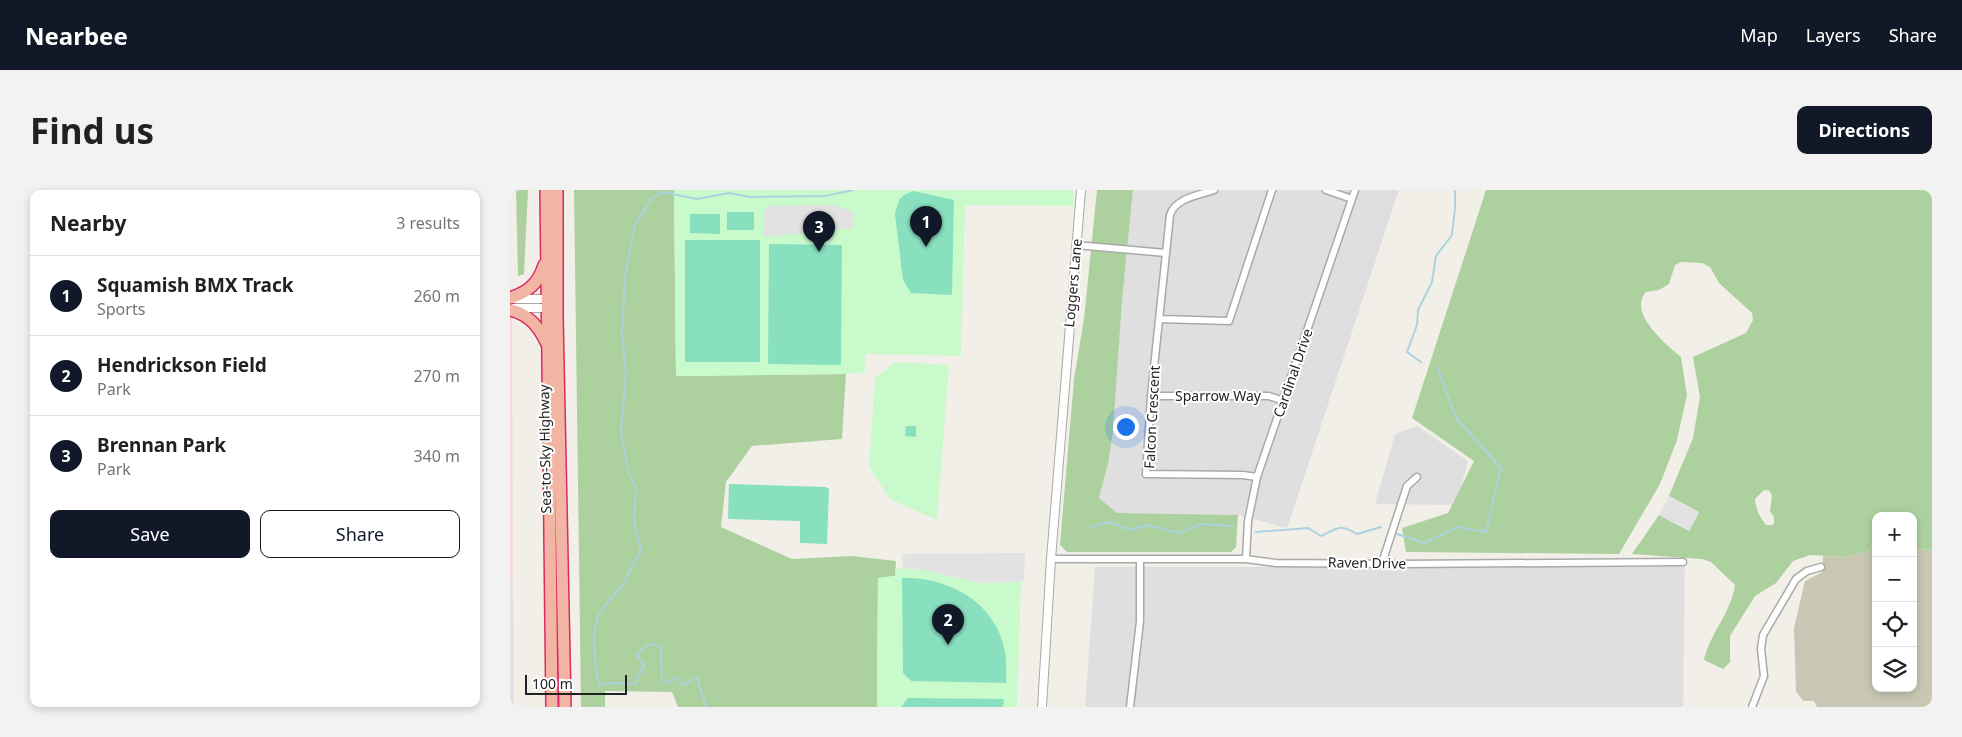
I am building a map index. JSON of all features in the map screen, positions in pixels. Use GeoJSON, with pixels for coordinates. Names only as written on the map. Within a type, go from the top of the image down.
{"type":"FeatureCollection","features":[{"type":"Feature","properties":{"kind":"highway"},"geometry":{"type":"LineString","coordinates":[[546,190],[547,249],[552,304]]}},
{"type":"Feature","properties":{"kind":"highway","name":"Sea-to-Sky Highway"},"geometry":{"type":"LineString","coordinates":[[552,707],[548,345],[552,304],[557,190]]}},
{"type":"Feature","properties":{"kind":"highway"},"geometry":{"type":"LineString","coordinates":[[510,299],[527,291],[538,281],[547,249]]}},
{"type":"Feature","properties":{"kind":"highway","name":"Sea-to-Sky Highway"},"geometry":{"type":"LineString","coordinates":[[552,304],[565,707]]}},
{"type":"Feature","properties":{"kind":"highway"},"geometry":{"type":"LineString","coordinates":[[510,309],[522,314],[533,322],[548,345]]}},
{"type":"Feature","properties":{"kind":"street","name":"Loggers Lane"},"geometry":{"type":"LineString","coordinates":[[1042,707],[1051,559],[1081,190]]}},
{"type":"Feature","properties":{"kind":"street","name":"Falcon Crescent"},"geometry":{"type":"LineString","coordinates":[[1214,190],[1179,202],[1171,209],[1151,396],[1146,474],[1243,474],[1257,477]]}},
{"type":"Feature","properties":{"kind":"street"},"geometry":{"type":"LineString","coordinates":[[1159,319],[1229,321],[1272,190]]}},
{"type":"Feature","properties":{"kind":"street"},"geometry":{"type":"LineString","coordinates":[[1326,190],[1352,199]]}},
{"type":"Feature","properties":{"kind":"street","name":"Cardinal Drive"},"geometry":{"type":"LineString","coordinates":[[1246,560],[1248,521],[1257,477],[1355,190]]}},
{"type":"Feature","properties":{"kind":"street"},"geometry":{"type":"LineString","coordinates":[[1076,245],[1166,253]]}},
{"type":"Feature","properties":{"kind":"street"},"geometry":{"type":"LineString","coordinates":[[510,299],[552,304]]}},
{"type":"Feature","properties":{"kind":"street"},"geometry":{"type":"LineString","coordinates":[[510,309],[552,304]]}},
{"type":"Feature","properties":{"kind":"street","name":"Sparrow Way"},"geometry":{"type":"LineString","coordinates":[[1151,396],[1269,396],[1284,400]]}},
{"type":"Feature","properties":{"kind":"street"},"geometry":{"type":"LineString","coordinates":[[1382,563],[1407,486],[1417,477]]}},
{"type":"Feature","properties":{"kind":"street","name":"Raven Drive"},"geometry":{"type":"LineString","coordinates":[[1051,559],[1246,560],[1276,563],[1683,562]]}},
{"type":"Feature","properties":{"kind":"street"},"geometry":{"type":"LineString","coordinates":[[1130,707],[1140,621],[1140,560]]}},
{"type":"Feature","properties":{"kind":"street"},"geometry":{"type":"LineString","coordinates":[[1752,707],[1764,676],[1761,649],[1763,634],[1796,579],[1807,571],[1821,567]]}},
{"type":"Feature","properties":{"kind":"shaded area"},"geometry":{"type":"Polygon","coordinates":[[[1133,190],[1399,190],[1287,528],[1238,515],[1117,513],[1099,498],[1108,464],[1113,431],[1122,301],[1133,190]]]}},
{"type":"Feature","properties":{"kind":"shaded area"},"geometry":{"type":"Polygon","coordinates":[[[832,205],[853,212],[853,228],[763,237],[765,206],[832,205]]]}},
{"type":"Feature","properties":{"kind":"shaded area"},"geometry":{"type":"Polygon","coordinates":[[[510,317],[512,317],[513,580],[510,580],[510,317]]]}},
{"type":"Feature","properties":{"kind":"shaded area"},"geometry":{"type":"Polygon","coordinates":[[[1417,426],[1468,461],[1456,505],[1375,504],[1395,434],[1417,426]]]}},
{"type":"Feature","properties":{"kind":"shaded area"},"geometry":{"type":"Polygon","coordinates":[[[1669,496],[1699,512],[1689,531],[1659,515],[1669,496]]]}},
{"type":"Feature","properties":{"kind":"shaded area"},"geometry":{"type":"Polygon","coordinates":[[[1872,543],[1872,692],[1917,692],[1917,549],[1932,550],[1932,707],[1817,707],[1814,701],[1803,701],[1796,691],[1794,628],[1805,581],[1822,572],[1823,556],[1846,557],[1869,551],[1872,543]]]}},
{"type":"Feature","properties":{"kind":"shaded area"},"geometry":{"type":"Polygon","coordinates":[[[1025,553],[1024,580],[981,583],[924,570],[903,568],[902,554],[1025,553]]]}},
{"type":"Feature","properties":{"kind":"shaded area"},"geometry":{"type":"Polygon","coordinates":[[[1095,567],[1685,567],[1683,707],[1085,707],[1095,567]]]}},
{"type":"Feature","properties":{"kind":"shaded area"},"geometry":{"type":"Polygon","coordinates":[[[510,580],[513,580],[514,707],[510,707],[510,580]]]}},
{"type":"Feature","properties":{"kind":"green space"},"geometry":{"type":"Polygon","coordinates":[[[516,190],[528,190],[524,274],[518,276],[516,190]]]}},
{"type":"Feature","properties":{"kind":"green space"},"geometry":{"type":"Polygon","coordinates":[[[574,190],[674,190],[676,376],[846,374],[842,439],[752,446],[726,482],[721,527],[792,559],[852,556],[896,561],[895,576],[878,578],[877,707],[678,707],[672,692],[605,691],[605,707],[581,707],[574,190]]]}},
{"type":"Feature","properties":{"kind":"green space"},"geometry":{"type":"Polygon","coordinates":[[[674,190],[1074,190],[1073,206],[965,205],[961,356],[866,354],[865,372],[846,374],[676,376],[674,190]]]}},
{"type":"Feature","properties":{"kind":"green space"},"geometry":{"type":"Polygon","coordinates":[[[1097,190],[1133,190],[1122,301],[1113,431],[1108,464],[1099,498],[1117,513],[1238,515],[1236,547],[1231,552],[1067,552],[1060,545],[1074,379],[1084,319],[1097,190]]]}},
{"type":"Feature","properties":{"kind":"green space"},"geometry":{"type":"Polygon","coordinates":[[[1486,190],[1932,190],[1932,550],[1917,549],[1917,512],[1872,512],[1872,543],[1869,551],[1845,557],[1810,555],[1793,561],[1776,583],[1755,596],[1730,636],[1730,662],[1723,669],[1704,660],[1729,605],[1735,585],[1711,562],[1702,559],[1632,554],[1659,515],[1689,531],[1699,512],[1669,496],[1693,438],[1700,397],[1693,357],[1746,333],[1753,320],[1752,313],[1719,283],[1710,267],[1702,263],[1681,262],[1675,265],[1669,284],[1659,290],[1646,292],[1641,300],[1641,309],[1651,328],[1681,357],[1687,395],[1677,440],[1660,484],[1619,554],[1406,552],[1402,528],[1448,513],[1474,461],[1412,418],[1486,190]],[[1764,490],[1755,499],[1758,513],[1766,525],[1774,523],[1774,517],[1770,511],[1772,496],[1770,491],[1764,490]]]}},
{"type":"Feature","properties":{"kind":"green space"},"geometry":{"type":"Polygon","coordinates":[[[913,191],[954,200],[952,295],[911,293],[903,280],[895,214],[899,200],[904,195],[913,191]]]}},
{"type":"Feature","properties":{"kind":"green space"},"geometry":{"type":"Polygon","coordinates":[[[727,212],[754,212],[754,230],[727,230],[727,212]]]}},
{"type":"Feature","properties":{"kind":"green space"},"geometry":{"type":"Polygon","coordinates":[[[690,214],[720,214],[720,234],[690,233],[690,214]]]}},
{"type":"Feature","properties":{"kind":"green space"},"geometry":{"type":"Polygon","coordinates":[[[685,240],[760,240],[760,362],[685,362],[685,240]]]}},
{"type":"Feature","properties":{"kind":"green space"},"geometry":{"type":"Polygon","coordinates":[[[769,244],[842,245],[841,365],[768,364],[769,244]]]}},
{"type":"Feature","properties":{"kind":"green space"},"geometry":{"type":"Polygon","coordinates":[[[896,362],[949,365],[937,520],[890,499],[869,467],[875,378],[896,362]]]}},
{"type":"Feature","properties":{"kind":"green space"},"geometry":{"type":"Polygon","coordinates":[[[906,426],[916,426],[916,437],[905,436],[906,426]]]}},
{"type":"Feature","properties":{"kind":"green space"},"geometry":{"type":"Polygon","coordinates":[[[729,484],[826,487],[829,489],[827,544],[800,543],[800,521],[728,519],[729,484]]]}},
{"type":"Feature","properties":{"kind":"green space"},"geometry":{"type":"Polygon","coordinates":[[[896,568],[924,570],[981,583],[1021,581],[1017,707],[877,707],[878,578],[895,576],[896,568]]]}},
{"type":"Feature","properties":{"kind":"green space"},"geometry":{"type":"Polygon","coordinates":[[[902,578],[936,582],[953,588],[968,596],[981,607],[992,619],[1000,635],[1006,656],[1006,683],[911,681],[903,673],[902,578]]]}},
{"type":"Feature","properties":{"kind":"green space"},"geometry":{"type":"Polygon","coordinates":[[[908,698],[1004,699],[1003,707],[901,707],[908,698]]]}},
{"type":"Feature","properties":{"kind":"waterway"},"geometry":{"type":"LineString","coordinates":[[706,707],[697,677],[683,685],[676,677],[667,683],[662,680],[661,646],[654,644],[648,646],[637,655],[644,665],[635,684],[613,683],[599,685],[596,668],[594,638],[597,620],[602,609],[624,582],[641,552],[634,522],[636,488],[628,471],[621,432],[626,374],[622,332],[625,276],[635,225],[652,198],[662,192],[697,199],[729,193],[750,197],[825,196],[853,190]]}},
{"type":"Feature","properties":{"kind":"waterway"},"geometry":{"type":"LineString","coordinates":[[1421,362],[1407,352],[1417,325],[1418,310],[1432,282],[1436,256],[1452,235],[1455,190]]}},
{"type":"Feature","properties":{"kind":"waterway"},"geometry":{"type":"LineString","coordinates":[[1397,534],[1424,543],[1457,527],[1486,532],[1501,468],[1456,418],[1437,366]]}},
{"type":"Feature","properties":{"kind":"waterway"},"geometry":{"type":"LineString","coordinates":[[1091,527],[1109,522],[1131,530],[1147,525],[1179,533],[1201,524],[1232,526]]}},
{"type":"Feature","properties":{"kind":"waterway"},"geometry":{"type":"LineString","coordinates":[[1256,532],[1308,528],[1321,536],[1339,528],[1357,534],[1381,527]]}},
{"type":"Feature","properties":{"kind":"place","name":"Squamish BMX Track"},"geometry":{"type":"Point","coordinates":[926,247]}},
{"type":"Feature","properties":{"kind":"place","name":"Brennan Park"},"geometry":{"type":"Point","coordinates":[819,252]}},
{"type":"Feature","properties":{"kind":"place","name":"Hendrickson Field"},"geometry":{"type":"Point","coordinates":[948,645]}}]}
